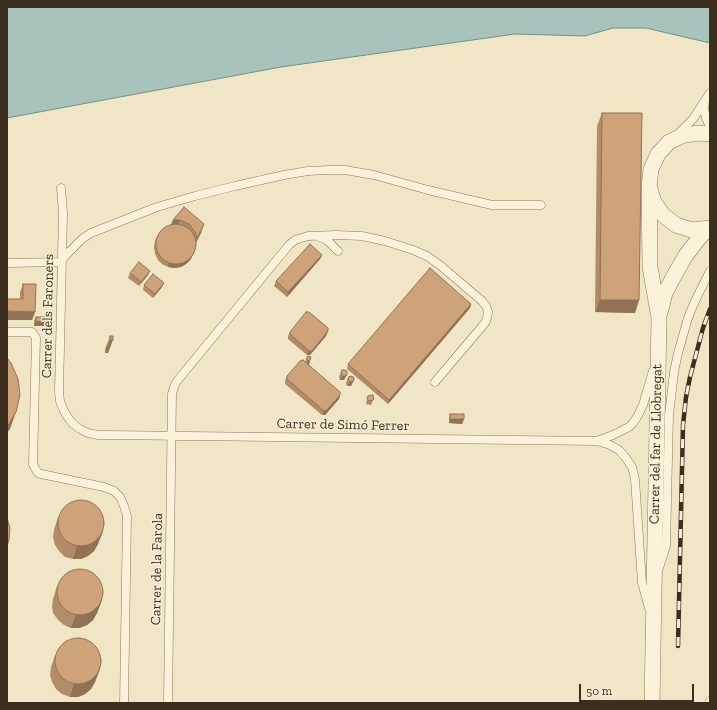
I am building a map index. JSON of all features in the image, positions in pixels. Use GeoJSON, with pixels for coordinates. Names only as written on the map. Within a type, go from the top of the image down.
{"type":"FeatureCollection","features":[{"type":"Feature","properties":{"kind":"street","name":"Carrer del far de Llobregat"},"geometry":{"type":"LineString","coordinates":[[652,703],[659,318],[650,267],[649,186],[651,169],[658,154],[669,142],[684,135],[700,133],[710,134]]}},
{"type":"Feature","properties":{"kind":"street","name":"Carrer del far de Llobregat"},"geometry":{"type":"LineString","coordinates":[[649,186],[654,202],[667,219],[676,225],[692,230],[709,229]]}},
{"type":"Feature","properties":{"kind":"street"},"geometry":{"type":"LineString","coordinates":[[659,318],[666,293],[675,274],[686,255],[700,237],[709,229]]}},
{"type":"Feature","properties":{"kind":"lane"},"geometry":{"type":"LineString","coordinates":[[669,142],[693,119],[710,93]]}},
{"type":"Feature","properties":{"kind":"lane"},"geometry":{"type":"LineString","coordinates":[[705,100],[704,109],[710,127]]}},
{"type":"Feature","properties":{"kind":"lane"},"geometry":{"type":"LineString","coordinates":[[8,264],[61,262],[66,254],[91,233],[157,207],[235,186],[308,171],[345,170],[374,175],[428,190],[492,204],[541,205]]}},
{"type":"Feature","properties":{"kind":"lane","name":"Carrer dels Faroners"},"geometry":{"type":"LineString","coordinates":[[61,188],[63,213],[59,392],[63,409],[72,423],[88,433]]}},
{"type":"Feature","properties":{"kind":"lane","name":"Carrer de la Farola"},"geometry":{"type":"LineString","coordinates":[[168,703],[172,394],[177,381],[289,245],[294,240],[308,236],[336,234],[362,236],[385,241],[427,256],[482,301],[488,312],[485,323],[435,382]]}},
{"type":"Feature","properties":{"kind":"lane"},"geometry":{"type":"LineString","coordinates":[[308,236],[323,238],[338,251]]}},
{"type":"Feature","properties":{"kind":"lane"},"geometry":{"type":"LineString","coordinates":[[654,586],[666,546],[669,415],[674,372],[688,318],[710,271]]}},
{"type":"Feature","properties":{"kind":"lane"},"geometry":{"type":"LineString","coordinates":[[7,332],[32,332],[36,338],[33,464],[38,473],[104,487],[114,491],[120,497],[124,506],[127,516],[124,703]]}},
{"type":"Feature","properties":{"kind":"lane"},"geometry":{"type":"LineString","coordinates":[[597,440],[613,435],[629,427],[638,418],[658,355]]}},
{"type":"Feature","properties":{"kind":"lane","name":"Carrer de Simó Ferrer"},"geometry":{"type":"LineString","coordinates":[[88,433],[103,435],[172,436],[597,440]]}},
{"type":"Feature","properties":{"kind":"lane"},"geometry":{"type":"LineString","coordinates":[[597,440],[619,450],[632,467],[635,479],[642,584],[653,624]]}},
{"type":"Feature","properties":{"kind":"water"},"geometry":{"type":"Polygon","coordinates":[[[7,7],[710,7],[710,43],[646,28],[613,28],[585,36],[515,34],[281,67],[7,118],[7,7]]]}},
{"type":"Feature","properties":{"kind":"building"},"geometry":{"type":"Polygon","coordinates":[[[602,113],[642,113],[639,300],[600,300],[602,113]]]}},
{"type":"Feature","properties":{"kind":"building"},"geometry":{"type":"Polygon","coordinates":[[[184,207],[204,224],[197,238],[195,232],[189,224],[180,220],[173,220],[184,207]]]}},
{"type":"Feature","properties":{"kind":"building"},"geometry":{"type":"Polygon","coordinates":[[[176,224],[184,226],[190,230],[194,236],[196,244],[194,252],[190,258],[184,262],[176,264],[168,262],[162,258],[158,252],[156,244],[158,236],[162,230],[168,226],[176,224]]]}},
{"type":"Feature","properties":{"kind":"building"},"geometry":{"type":"Polygon","coordinates":[[[310,244],[322,255],[288,292],[276,281],[310,244]]]}},
{"type":"Feature","properties":{"kind":"building"},"geometry":{"type":"Polygon","coordinates":[[[139,262],[150,271],[141,282],[130,273],[139,262]]]}},
{"type":"Feature","properties":{"kind":"building"},"geometry":{"type":"Polygon","coordinates":[[[430,268],[471,304],[389,400],[348,364],[430,268]]]}},
{"type":"Feature","properties":{"kind":"building"},"geometry":{"type":"Polygon","coordinates":[[[153,274],[164,283],[155,294],[144,285],[153,274]]]}},
{"type":"Feature","properties":{"kind":"building"},"geometry":{"type":"Polygon","coordinates":[[[23,284],[36,284],[35,312],[7,311],[7,299],[23,299],[23,284]]]}},
{"type":"Feature","properties":{"kind":"building"},"geometry":{"type":"Polygon","coordinates":[[[306,312],[309,312],[328,328],[328,331],[312,351],[309,351],[290,334],[306,312]]]}},
{"type":"Feature","properties":{"kind":"building"},"geometry":{"type":"Polygon","coordinates":[[[36,317],[47,317],[47,322],[36,321],[36,317]]]}},
{"type":"Feature","properties":{"kind":"building"},"geometry":{"type":"Polygon","coordinates":[[[110,336],[113,336],[113,340],[110,340],[110,336]]]}},
{"type":"Feature","properties":{"kind":"building"},"geometry":{"type":"Polygon","coordinates":[[[307,357],[311,357],[308,361],[307,357]]]}},
{"type":"Feature","properties":{"kind":"building"},"geometry":{"type":"Polygon","coordinates":[[[7,358],[11,363],[18,379],[20,395],[16,412],[7,427],[7,358]]]}},
{"type":"Feature","properties":{"kind":"building"},"geometry":{"type":"Polygon","coordinates":[[[303,360],[340,392],[340,395],[327,410],[324,411],[287,379],[287,376],[300,361],[303,360]]]}},
{"type":"Feature","properties":{"kind":"building"},"geometry":{"type":"Polygon","coordinates":[[[342,370],[347,371],[346,376],[342,376],[342,370]]]}},
{"type":"Feature","properties":{"kind":"building"},"geometry":{"type":"Polygon","coordinates":[[[351,376],[354,379],[351,382],[348,379],[351,376]]]}},
{"type":"Feature","properties":{"kind":"building"},"geometry":{"type":"Polygon","coordinates":[[[373,395],[374,399],[372,401],[368,400],[367,398],[373,395]]]}},
{"type":"Feature","properties":{"kind":"building"},"geometry":{"type":"Polygon","coordinates":[[[450,414],[464,414],[464,419],[450,419],[450,414]]]}},
{"type":"Feature","properties":{"kind":"building"},"geometry":{"type":"Polygon","coordinates":[[[76,500],[86,500],[94,504],[100,510],[104,518],[104,528],[100,536],[94,542],[86,546],[76,546],[68,542],[62,536],[58,528],[58,518],[62,510],[68,504],[76,500]]]}},
{"type":"Feature","properties":{"kind":"building"},"geometry":{"type":"Polygon","coordinates":[[[7,518],[10,528],[7,546],[7,518]]]}},
{"type":"Feature","properties":{"kind":"building"},"geometry":{"type":"Polygon","coordinates":[[[75,569],[85,569],[93,573],[99,579],[103,587],[103,597],[99,605],[93,611],[85,615],[75,615],[67,611],[61,605],[57,597],[57,587],[61,579],[67,573],[75,569]]]}},
{"type":"Feature","properties":{"kind":"building"},"geometry":{"type":"Polygon","coordinates":[[[73,638],[83,638],[91,642],[97,648],[101,656],[101,666],[97,674],[91,680],[83,684],[73,684],[65,680],[59,674],[55,666],[55,656],[59,648],[65,642],[73,638]]]}},
{"type":"Feature","properties":{"kind":"railway"},"geometry":{"type":"LineString","coordinates":[[678,646],[683,425],[690,377],[703,328],[710,309]]}}]}
